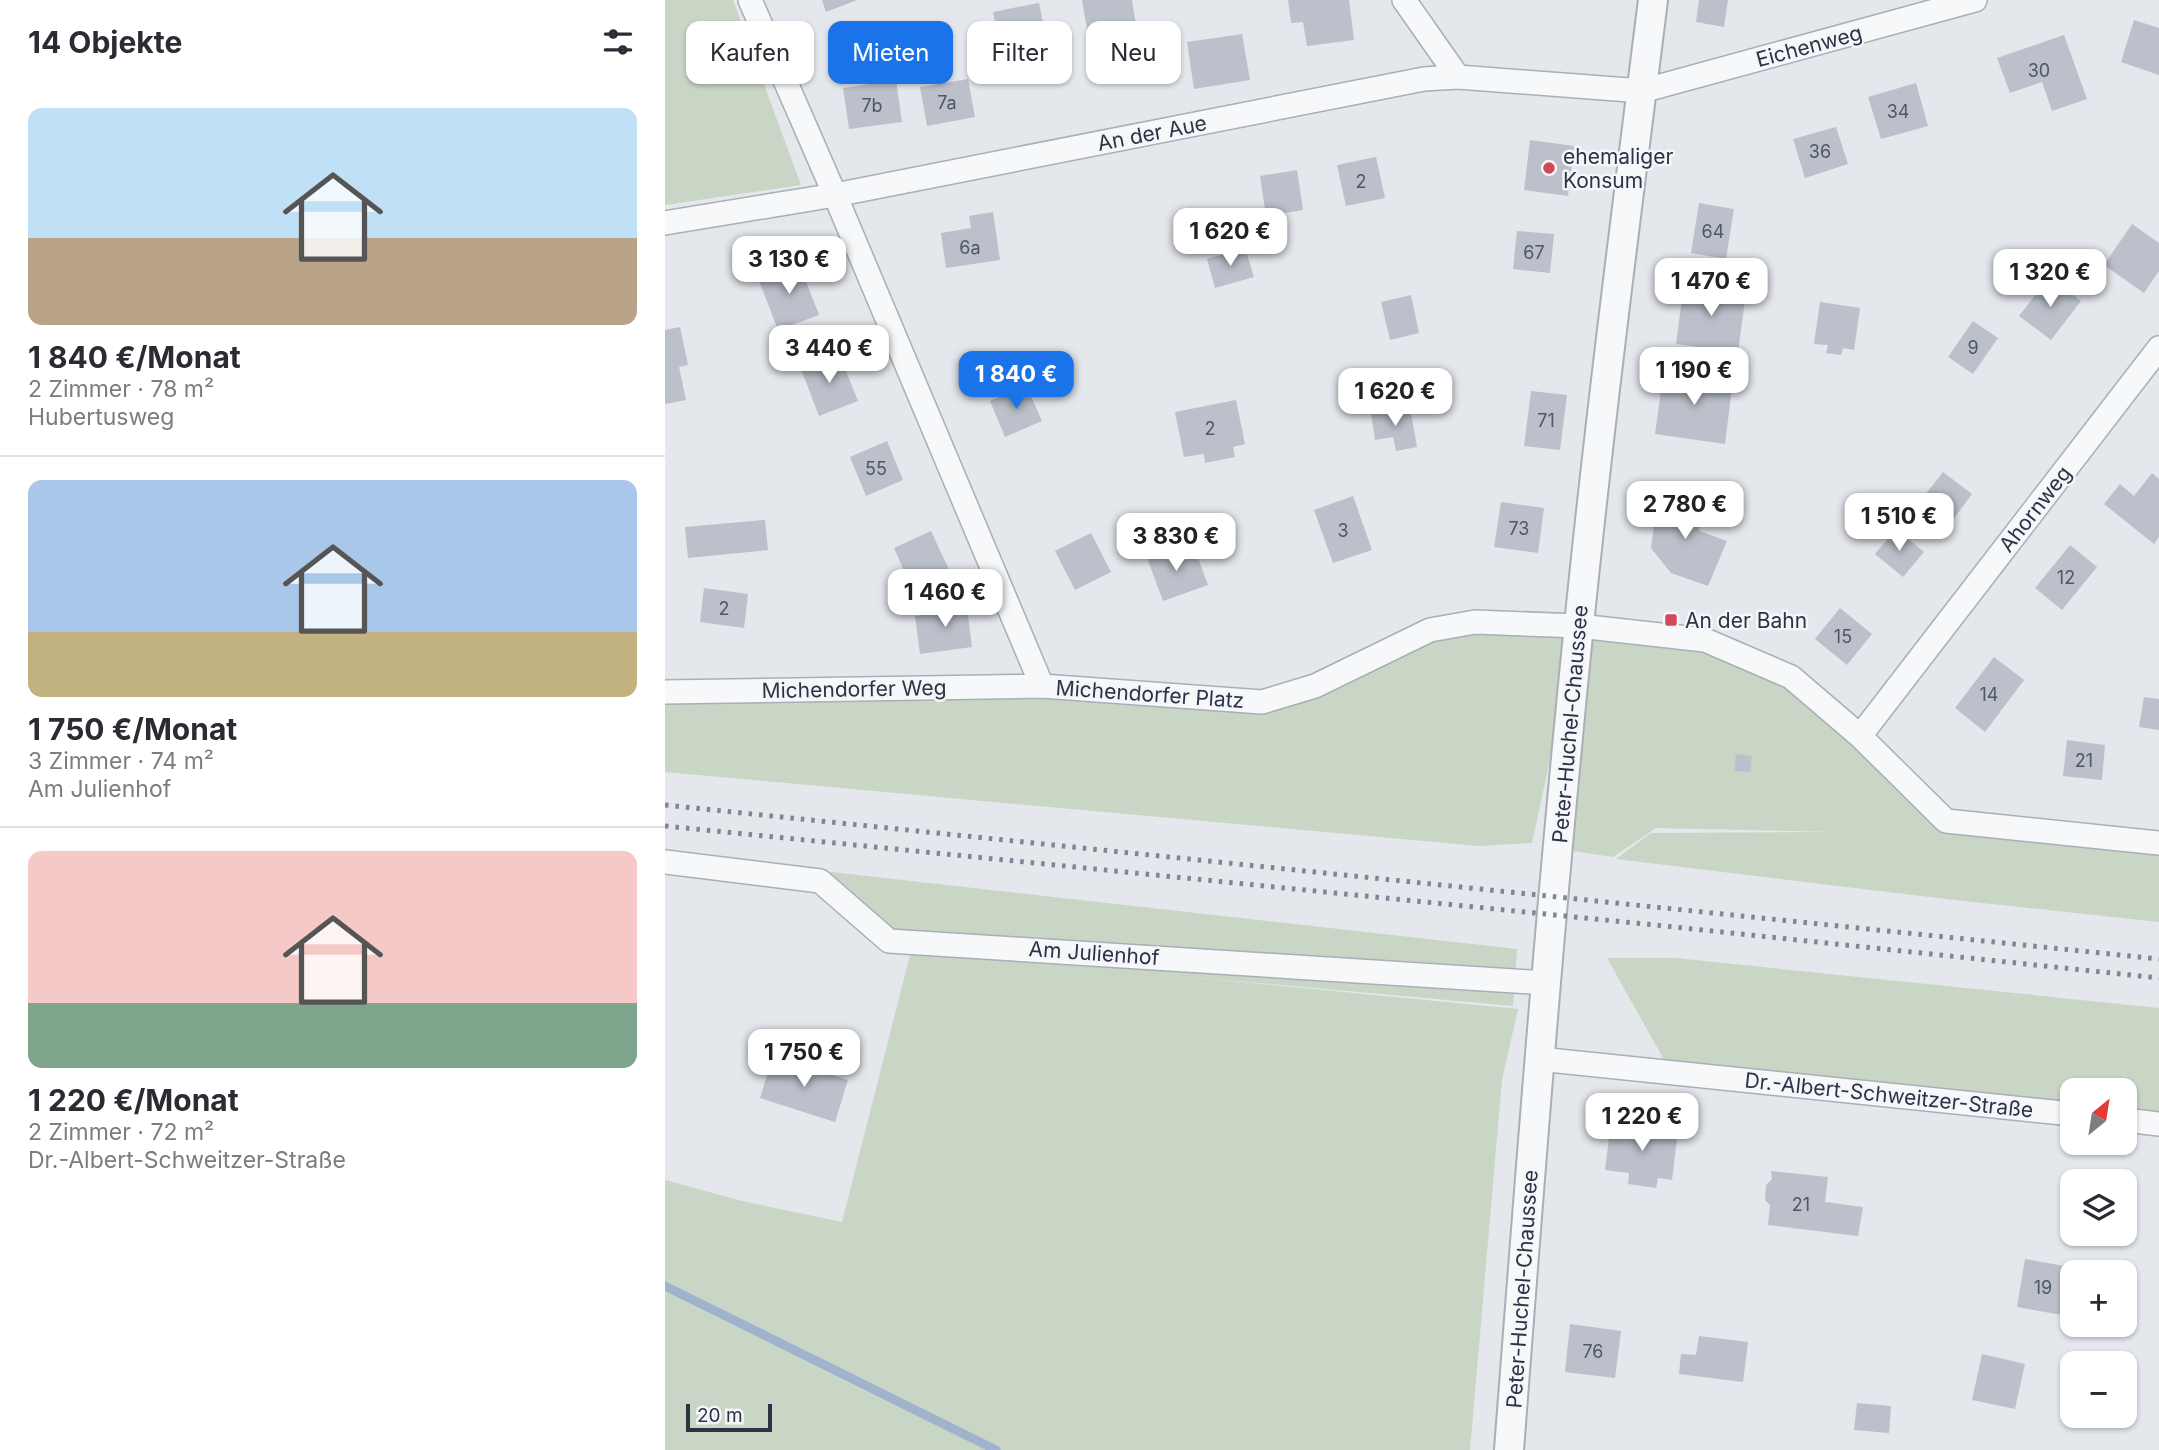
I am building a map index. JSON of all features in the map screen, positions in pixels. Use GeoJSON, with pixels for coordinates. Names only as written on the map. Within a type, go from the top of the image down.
{"type":"FeatureCollection","features":[{"type":"Feature","properties":{"kind":"street"},"geometry":{"type":"LineString","coordinates":[[750,0],[1042,686]]}},
{"type":"Feature","properties":{"kind":"street"},"geometry":{"type":"LineString","coordinates":[[1404,0],[1458,77]]}},
{"type":"Feature","properties":{"kind":"street","name":"Peter-Huchel-Chaussee"},"geometry":{"type":"LineString","coordinates":[[1509,1450],[1539,1059],[1579,626],[1606,376],[1653,0]]}},
{"type":"Feature","properties":{"kind":"street","name":"Eichenweg"},"geometry":{"type":"LineString","coordinates":[[1642,91],[1975,0]]}},
{"type":"Feature","properties":{"kind":"street","name":"An der Aue"},"geometry":{"type":"LineString","coordinates":[[665,223],[835,195],[1424,79],[1458,77],[1642,91]]}},
{"type":"Feature","properties":{"kind":"street","name":"Ahornweg"},"geometry":{"type":"LineString","coordinates":[[1860,736],[2159,348]]}},
{"type":"Feature","properties":{"kind":"street","name":"Michendorfer Platz"},"geometry":{"type":"LineString","coordinates":[[1042,686],[1262,702],[1315,686],[1430,630],[1475,622],[1579,626],[1706,639],[1791,677],[1860,736],[1946,821],[2159,843]]}},
{"type":"Feature","properties":{"kind":"street","name":"Michendorfer Weg"},"geometry":{"type":"LineString","coordinates":[[665,692],[1042,686]]}},
{"type":"Feature","properties":{"kind":"street","name":"Am Julienhof"},"geometry":{"type":"LineString","coordinates":[[665,862],[820,881],[889,940],[1546,982]]}},
{"type":"Feature","properties":{"kind":"street","name":"Dr.-Albert-Schweitzer-Straße"},"geometry":{"type":"LineString","coordinates":[[1539,1059],[2060,1113]]}},
{"type":"Feature","properties":{"kind":"street"},"geometry":{"type":"LineString","coordinates":[[2137,1121],[2159,1124]]}},
{"type":"Feature","properties":{"kind":"green space"},"geometry":{"type":"Polygon","coordinates":[[[665,0],[733,0],[741,21],[686,21],[686,84],[764,84],[801,185],[665,205],[665,0]]]}},
{"type":"Feature","properties":{"kind":"green space"},"geometry":{"type":"Polygon","coordinates":[[[1475,622],[1579,626],[1532,843],[1478,846],[665,772],[665,692],[1042,686],[1262,702],[1475,622]]]}},
{"type":"Feature","properties":{"kind":"green space"},"geometry":{"type":"Polygon","coordinates":[[[1585,636],[1702,647],[1789,686],[1952,833],[2159,855],[2159,922],[1616,859],[1651,833],[1834,832],[1656,828],[1613,857],[1565,850],[1585,636]]]}},
{"type":"Feature","properties":{"kind":"green space"},"geometry":{"type":"Polygon","coordinates":[[[822,871],[1517,949],[1513,1006],[1169,975],[1518,1009],[1502,1080],[1470,1450],[665,1450],[665,1180],[742,1201],[842,1222],[911,951],[822,871]]]}},
{"type":"Feature","properties":{"kind":"green space"},"geometry":{"type":"Polygon","coordinates":[[[1607,958],[1675,958],[2159,1008],[2159,1113],[2137,1111],[2137,1078],[2060,1078],[2060,1104],[1667,1065],[1607,958]]]}},
{"type":"Feature","properties":{"kind":"building"},"geometry":{"type":"Polygon","coordinates":[[[822,0],[857,0],[826,12],[822,0]]]}},
{"type":"Feature","properties":{"kind":"building"},"geometry":{"type":"Polygon","coordinates":[[[1082,0],[1132,0],[1135,21],[1086,23],[1082,0]]]}},
{"type":"Feature","properties":{"kind":"building"},"geometry":{"type":"Polygon","coordinates":[[[1288,0],[1349,0],[1354,40],[1307,46],[1303,22],[1291,23],[1288,0]]]}},
{"type":"Feature","properties":{"kind":"building"},"geometry":{"type":"Polygon","coordinates":[[[1699,0],[1728,0],[1724,27],[1696,22],[1699,0]]]}},
{"type":"Feature","properties":{"kind":"building"},"geometry":{"type":"Polygon","coordinates":[[[1039,3],[1043,21],[995,21],[993,12],[1039,3]]]}},
{"type":"Feature","properties":{"kind":"building"},"geometry":{"type":"Polygon","coordinates":[[[2134,20],[2159,28],[2159,75],[2121,62],[2134,20]]]}},
{"type":"Feature","properties":{"kind":"building"},"geometry":{"type":"Polygon","coordinates":[[[1242,34],[1250,80],[1194,89],[1187,42],[1242,34]]]}},
{"type":"Feature","properties":{"kind":"building"},"geometry":{"type":"Polygon","coordinates":[[[2064,35],[2087,99],[2052,111],[2042,82],[2010,93],[1997,58],[2064,35]]]}},
{"type":"Feature","properties":{"kind":"building"},"geometry":{"type":"Polygon","coordinates":[[[967,79],[975,117],[927,126],[920,87],[953,84],[953,82],[967,79]]]}},
{"type":"Feature","properties":{"kind":"building"},"geometry":{"type":"Polygon","coordinates":[[[1916,83],[1928,126],[1881,139],[1868,97],[1916,83]]]}},
{"type":"Feature","properties":{"kind":"building"},"geometry":{"type":"Polygon","coordinates":[[[897,84],[902,122],[849,129],[843,88],[897,84]]]}},
{"type":"Feature","properties":{"kind":"building"},"geometry":{"type":"Polygon","coordinates":[[[1836,127],[1848,164],[1805,178],[1793,139],[1836,127]]]}},
{"type":"Feature","properties":{"kind":"building","name":"ehemaliger Konsum"},"geometry":{"type":"Polygon","coordinates":[[[1530,140],[1574,146],[1568,196],[1524,190],[1530,140]]]}},
{"type":"Feature","properties":{"kind":"building"},"geometry":{"type":"Polygon","coordinates":[[[1376,157],[1385,198],[1346,206],[1337,165],[1376,157]]]}},
{"type":"Feature","properties":{"kind":"building"},"geometry":{"type":"Polygon","coordinates":[[[1297,170],[1303,210],[1266,216],[1260,176],[1297,170]]]}},
{"type":"Feature","properties":{"kind":"building"},"geometry":{"type":"Polygon","coordinates":[[[1699,203],[1734,209],[1726,259],[1691,253],[1699,203]]]}},
{"type":"Feature","properties":{"kind":"building"},"geometry":{"type":"Polygon","coordinates":[[[993,212],[1000,260],[946,268],[941,233],[971,228],[969,216],[993,212]]]}},
{"type":"Feature","properties":{"kind":"building"},"geometry":{"type":"Polygon","coordinates":[[[2132,224],[2159,243],[2159,271],[2144,293],[2104,265],[2132,224]]]}},
{"type":"Feature","properties":{"kind":"building"},"geometry":{"type":"Polygon","coordinates":[[[1517,231],[1554,234],[1550,273],[1513,269],[1517,231]]]}},
{"type":"Feature","properties":{"kind":"building"},"geometry":{"type":"Polygon","coordinates":[[[1245,248],[1254,277],[1215,288],[1207,259],[1245,248]]]}},
{"type":"Feature","properties":{"kind":"building"},"geometry":{"type":"Polygon","coordinates":[[[799,263],[819,315],[778,330],[758,278],[799,263]]]}},
{"type":"Feature","properties":{"kind":"building"},"geometry":{"type":"Polygon","coordinates":[[[2049,277],[2081,301],[2051,340],[2019,316],[2049,277]]]}},
{"type":"Feature","properties":{"kind":"building"},"geometry":{"type":"Polygon","coordinates":[[[1684,284],[1746,293],[1738,352],[1676,344],[1684,284]]]}},
{"type":"Feature","properties":{"kind":"building"},"geometry":{"type":"Polygon","coordinates":[[[1411,295],[1419,333],[1390,340],[1381,302],[1411,295]]]}},
{"type":"Feature","properties":{"kind":"building"},"geometry":{"type":"Polygon","coordinates":[[[1820,302],[1860,308],[1854,350],[1843,348],[1841,355],[1826,353],[1828,345],[1814,344],[1820,302]]]}},
{"type":"Feature","properties":{"kind":"building"},"geometry":{"type":"Polygon","coordinates":[[[1973,321],[1998,338],[1973,374],[1948,357],[1973,321]]]}},
{"type":"Feature","properties":{"kind":"building"},"geometry":{"type":"Polygon","coordinates":[[[680,327],[688,365],[679,367],[686,400],[665,404],[665,330],[680,327]]]}},
{"type":"Feature","properties":{"kind":"building"},"geometry":{"type":"Polygon","coordinates":[[[839,354],[858,401],[819,416],[801,369],[839,354]]]}},
{"type":"Feature","properties":{"kind":"building"},"geometry":{"type":"Polygon","coordinates":[[[1664,369],[1733,379],[1725,444],[1655,434],[1664,369]]]}},
{"type":"Feature","properties":{"kind":"building"},"geometry":{"type":"Polygon","coordinates":[[[1026,385],[1042,421],[1005,437],[990,401],[1026,385]]]}},
{"type":"Feature","properties":{"kind":"building"},"geometry":{"type":"Polygon","coordinates":[[[1531,391],[1567,395],[1560,450],[1524,446],[1531,391]]]}},
{"type":"Feature","properties":{"kind":"building"},"geometry":{"type":"Polygon","coordinates":[[[1236,400],[1245,444],[1233,447],[1235,457],[1205,463],[1204,454],[1184,457],[1175,412],[1236,400]]]}},
{"type":"Feature","properties":{"kind":"building"},"geometry":{"type":"Polygon","coordinates":[[[1410,407],[1417,447],[1396,451],[1393,437],[1375,440],[1371,413],[1410,407]]]}},
{"type":"Feature","properties":{"kind":"building"},"geometry":{"type":"Polygon","coordinates":[[[887,441],[903,480],[866,496],[850,457],[887,441]]]}},
{"type":"Feature","properties":{"kind":"building"},"geometry":{"type":"Polygon","coordinates":[[[1943,472],[1972,494],[1954,518],[1925,495],[1943,472]]]}},
{"type":"Feature","properties":{"kind":"building"},"geometry":{"type":"Polygon","coordinates":[[[2152,473],[2159,479],[2159,537],[2154,544],[2104,504],[2120,484],[2134,496],[2152,473]]]}},
{"type":"Feature","properties":{"kind":"building"},"geometry":{"type":"Polygon","coordinates":[[[1353,496],[1372,550],[1333,563],[1314,510],[1353,496]]]}},
{"type":"Feature","properties":{"kind":"building"},"geometry":{"type":"Polygon","coordinates":[[[1658,497],[1702,501],[1699,531],[1727,541],[1708,586],[1671,573],[1651,548],[1658,497]]]}},
{"type":"Feature","properties":{"kind":"building"},"geometry":{"type":"Polygon","coordinates":[[[1501,502],[1544,508],[1538,553],[1494,547],[1501,502]]]}},
{"type":"Feature","properties":{"kind":"building"},"geometry":{"type":"Polygon","coordinates":[[[765,520],[768,550],[688,558],[685,527],[765,520]]]}},
{"type":"Feature","properties":{"kind":"building"},"geometry":{"type":"Polygon","coordinates":[[[1896,529],[1924,552],[1903,577],[1875,554],[1896,529]]]}},
{"type":"Feature","properties":{"kind":"building"},"geometry":{"type":"Polygon","coordinates":[[[931,531],[951,574],[913,591],[894,548],[931,531]]]}},
{"type":"Feature","properties":{"kind":"building"},"geometry":{"type":"Polygon","coordinates":[[[1091,533],[1111,572],[1075,590],[1055,551],[1091,533]]]}},
{"type":"Feature","properties":{"kind":"building"},"geometry":{"type":"Polygon","coordinates":[[[1177,544],[1183,561],[1197,555],[1208,585],[1163,601],[1146,555],[1177,544]]]}},
{"type":"Feature","properties":{"kind":"building"},"geometry":{"type":"Polygon","coordinates":[[[2070,545],[2097,567],[2062,610],[2035,588],[2070,545]]]}},
{"type":"Feature","properties":{"kind":"building"},"geometry":{"type":"Polygon","coordinates":[[[704,588],[748,594],[744,628],[700,622],[704,588]]]}},
{"type":"Feature","properties":{"kind":"building"},"geometry":{"type":"Polygon","coordinates":[[[966,600],[972,647],[920,654],[915,616],[940,613],[939,603],[966,600]]]}},
{"type":"Feature","properties":{"kind":"building"},"geometry":{"type":"Polygon","coordinates":[[[1840,608],[1872,634],[1847,665],[1815,639],[1840,608]]]}},
{"type":"Feature","properties":{"kind":"building"},"geometry":{"type":"Polygon","coordinates":[[[1994,657],[2024,680],[1985,732],[1955,708],[1994,657]]]}},
{"type":"Feature","properties":{"kind":"building"},"geometry":{"type":"Polygon","coordinates":[[[2144,697],[2159,699],[2159,730],[2139,727],[2144,697]]]}},
{"type":"Feature","properties":{"kind":"building"},"geometry":{"type":"Polygon","coordinates":[[[2067,740],[2105,745],[2102,780],[2063,776],[2067,740]]]}},
{"type":"Feature","properties":{"kind":"building"},"geometry":{"type":"Polygon","coordinates":[[[1736,754],[1752,756],[1750,772],[1734,771],[1736,754]]]}},
{"type":"Feature","properties":{"kind":"building"},"geometry":{"type":"Polygon","coordinates":[[[773,1056],[848,1080],[835,1122],[760,1098],[773,1056]]]}},
{"type":"Feature","properties":{"kind":"building"},"geometry":{"type":"Polygon","coordinates":[[[1611,1122],[1678,1130],[1672,1180],[1658,1178],[1656,1188],[1628,1184],[1629,1173],[1605,1170],[1611,1122]]]}},
{"type":"Feature","properties":{"kind":"building"},"geometry":{"type":"Polygon","coordinates":[[[1771,1171],[1828,1177],[1825,1202],[1863,1207],[1858,1236],[1768,1225],[1770,1205],[1765,1200],[1766,1185],[1772,1179],[1771,1171]]]}},
{"type":"Feature","properties":{"kind":"building"},"geometry":{"type":"Polygon","coordinates":[[[2025,1259],[2060,1265],[2060,1315],[2017,1307],[2025,1259]]]}},
{"type":"Feature","properties":{"kind":"building"},"geometry":{"type":"Polygon","coordinates":[[[1570,1324],[1621,1331],[1615,1378],[1565,1372],[1570,1324]]]}},
{"type":"Feature","properties":{"kind":"building"},"geometry":{"type":"Polygon","coordinates":[[[1699,1336],[1748,1342],[1743,1382],[1679,1374],[1681,1354],[1696,1355],[1699,1336]]]}},
{"type":"Feature","properties":{"kind":"building"},"geometry":{"type":"Polygon","coordinates":[[[1982,1354],[2025,1364],[2015,1409],[1972,1400],[1982,1354]]]}},
{"type":"Feature","properties":{"kind":"building"},"geometry":{"type":"Polygon","coordinates":[[[1857,1403],[1891,1406],[1889,1433],[1854,1430],[1857,1403]]]}},
{"type":"Feature","properties":{"kind":"waterway"},"geometry":{"type":"LineString","coordinates":[[665,1286],[996,1450]]}},
{"type":"Feature","properties":{"kind":"railway"},"geometry":{"type":"LineString","coordinates":[[665,805],[2159,959]]}},
{"type":"Feature","properties":{"kind":"railway"},"geometry":{"type":"LineString","coordinates":[[665,826],[2159,978]]}},
{"type":"Feature","properties":{"kind":"place","name":"ehemaliger Konsum"},"geometry":{"type":"Point","coordinates":[1549,168]}},
{"type":"Feature","properties":{"kind":"place","name":"An der Bahn"},"geometry":{"type":"Point","coordinates":[1671,620]}}]}
